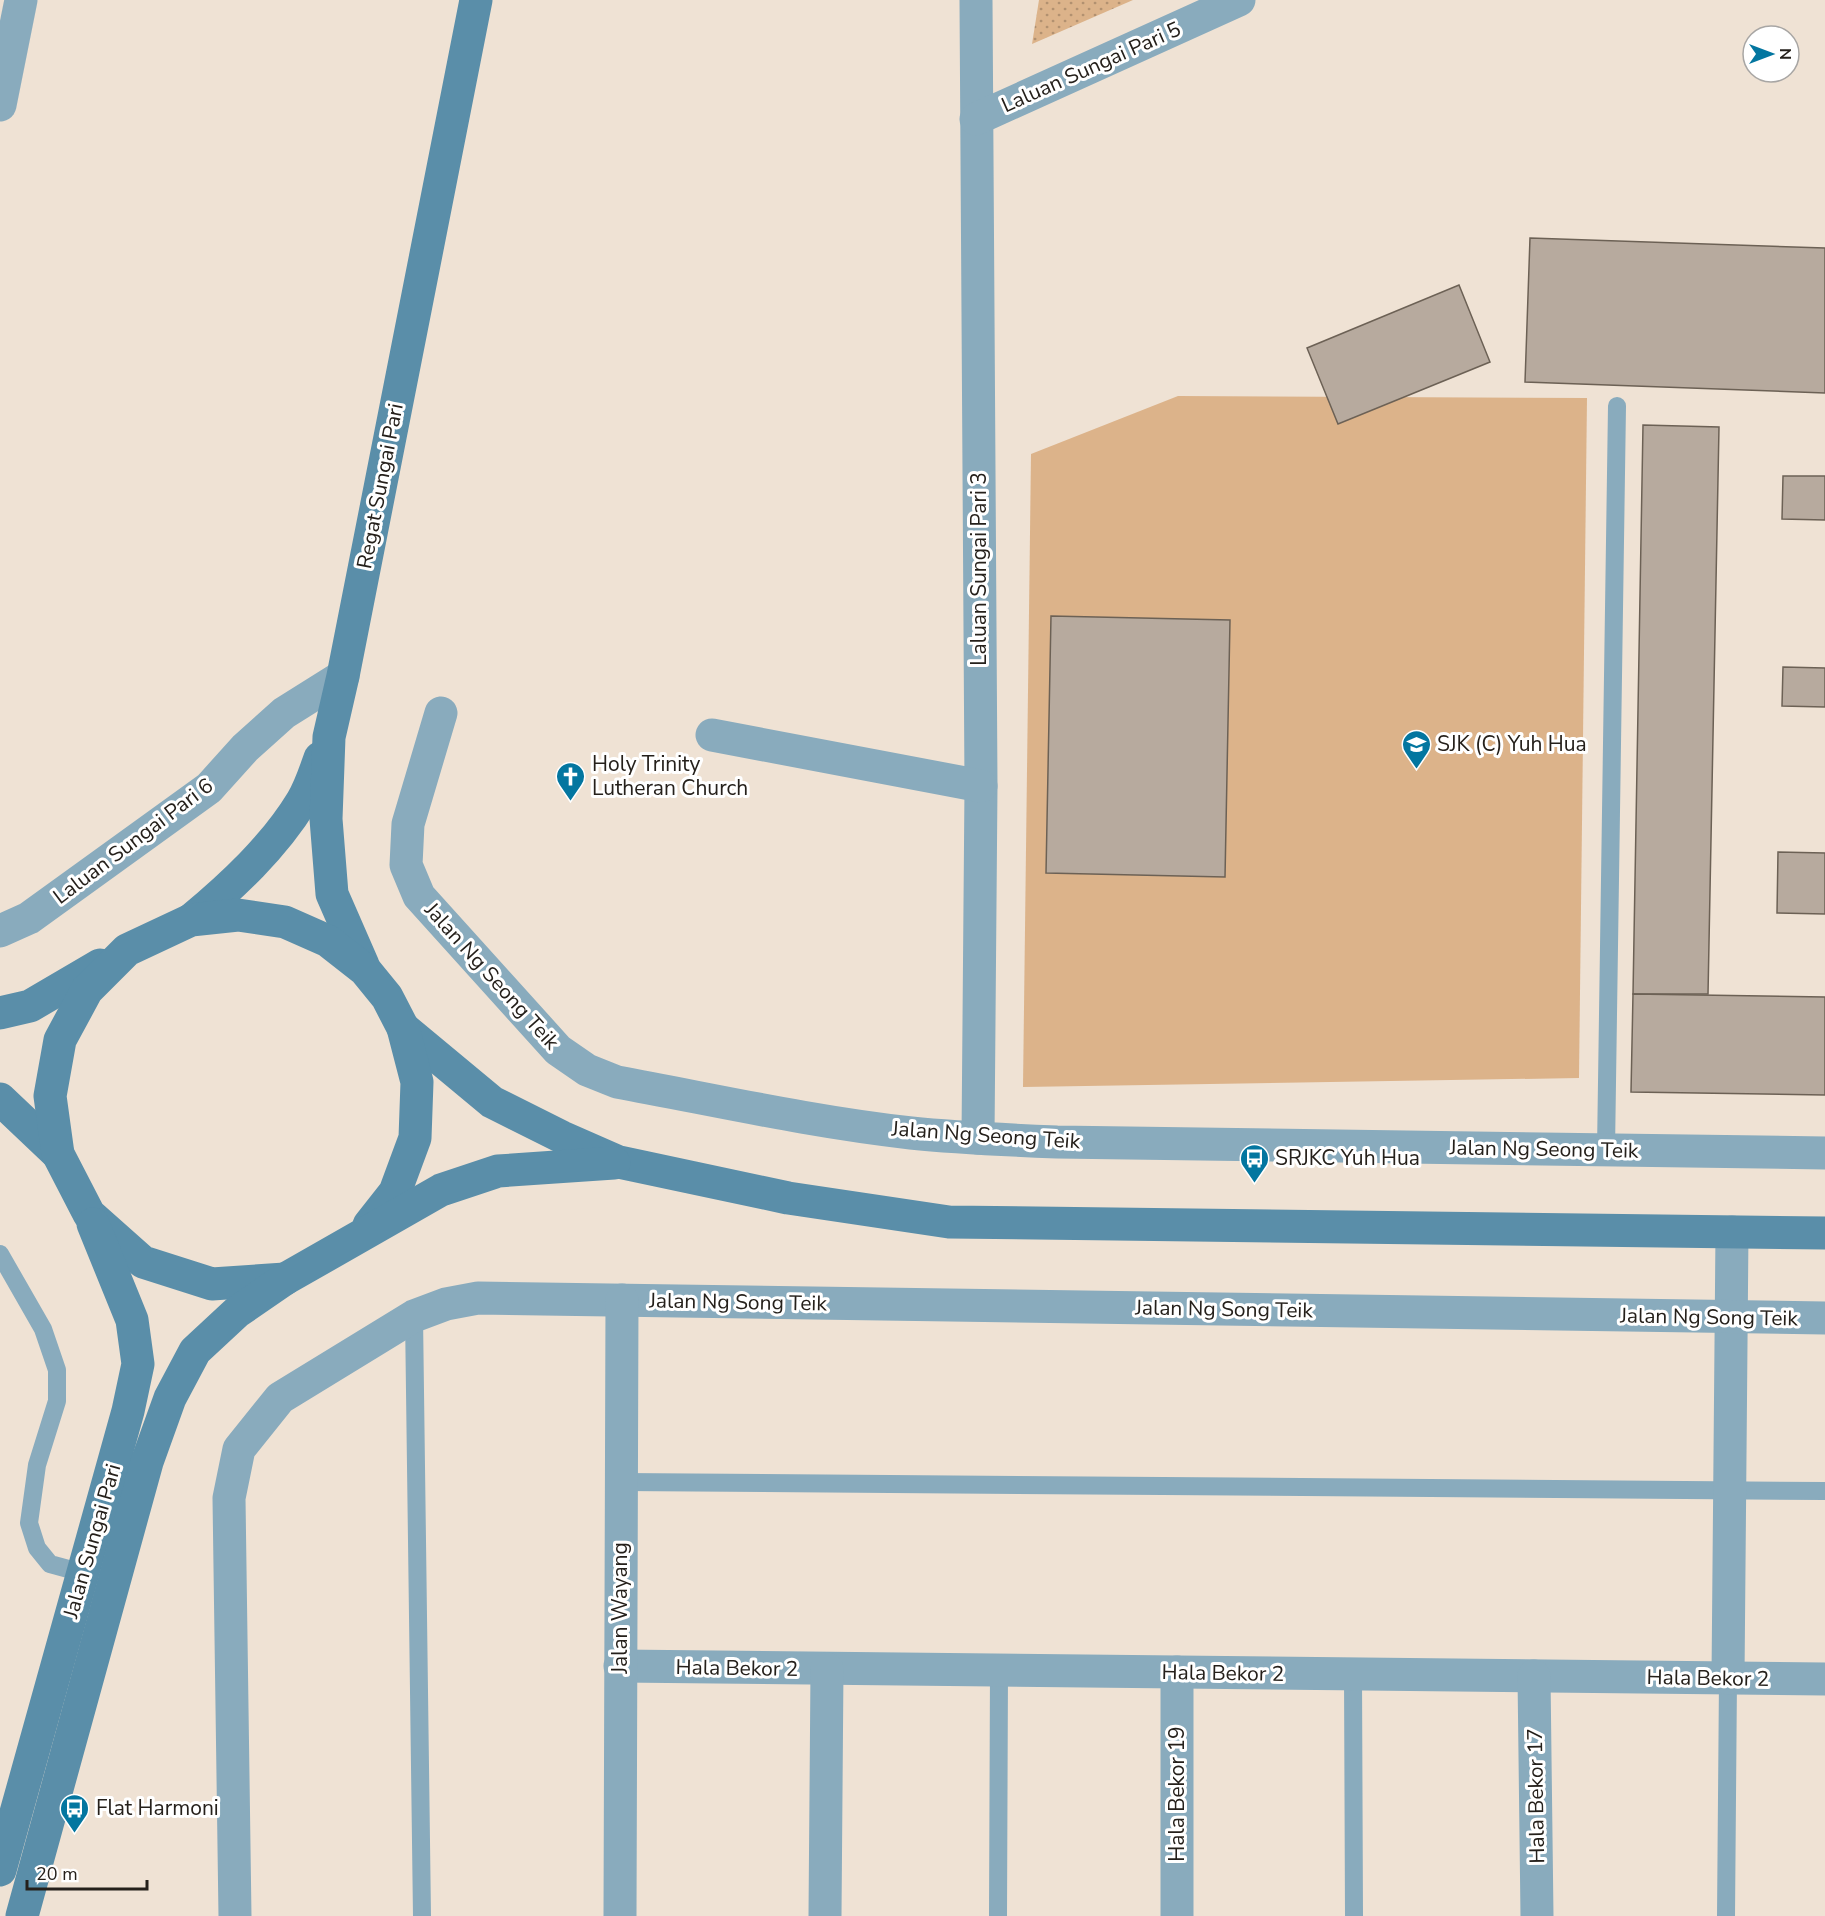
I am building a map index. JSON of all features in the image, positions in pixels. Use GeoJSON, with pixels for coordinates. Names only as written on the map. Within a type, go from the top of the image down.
{"type":"FeatureCollection","features":[{"type":"Feature","properties":{"kind":"main road","name":"Regat Sungai Pari"},"geometry":{"type":"LineString","coordinates":[[365,970],[332,894],[326,819],[329,737],[476,0]]}},
{"type":"Feature","properties":{"kind":"main road"},"geometry":{"type":"LineString","coordinates":[[0,1013],[30,1006],[127,950],[191,920],[229,888],[289,819],[303,800],[329,737]]}},
{"type":"Feature","properties":{"kind":"main road"},"geometry":{"type":"LineString","coordinates":[[191,920],[238,915],[285,922],[328,941],[365,970],[387,997],[404,1028],[417,1082],[415,1138],[395,1192],[360,1236]]}},
{"type":"Feature","properties":{"kind":"main road"},"geometry":{"type":"LineString","coordinates":[[58,1154],[50,1096],[60,1040],[87,990],[127,950]]}},
{"type":"Feature","properties":{"kind":"main road"},"geometry":{"type":"LineString","coordinates":[[404,1028],[492,1102],[562,1137],[619,1162],[788,1198],[958,1222],[1825,1233]]}},
{"type":"Feature","properties":{"kind":"main road"},"geometry":{"type":"LineString","coordinates":[[0,1099],[58,1154]]}},
{"type":"Feature","properties":{"kind":"main road","name":"Jalan Sungai Pari"},"geometry":{"type":"LineString","coordinates":[[0,1870],[8,1808],[83,1573],[128,1411],[138,1364],[132,1320],[88,1214],[58,1154]]}},
{"type":"Feature","properties":{"kind":"main road"},"geometry":{"type":"LineString","coordinates":[[22,1916],[147,1462],[170,1398],[195,1351],[237,1312],[285,1279],[441,1190],[498,1171],[619,1162]]}},
{"type":"Feature","properties":{"kind":"main road"},"geometry":{"type":"LineString","coordinates":[[88,1214],[143,1262],[212,1284],[285,1279]]}},
{"type":"Feature","properties":{"kind":"street"},"geometry":{"type":"LineString","coordinates":[[0,105],[21,0]]}},
{"type":"Feature","properties":{"kind":"street","name":"Laluan Sungai Pari 3"},"geometry":{"type":"LineString","coordinates":[[976,0],[981,786],[978,1138]]}},
{"type":"Feature","properties":{"kind":"street","name":"Laluan Sungai Pari 5"},"geometry":{"type":"LineString","coordinates":[[976,119],[1239,0]]}},
{"type":"Feature","properties":{"kind":"street","name":"Laluan Sungai Pari 6"},"geometry":{"type":"LineString","coordinates":[[0,931],[29,918],[209,788],[245,748],[284,713],[343,676]]}},
{"type":"Feature","properties":{"kind":"street","name":"Jalan Ng Seong Teik"},"geometry":{"type":"LineString","coordinates":[[441,713],[408,824],[406,865],[419,896],[558,1050],[588,1070],[617,1082],[807,1117],[910,1133],[978,1138],[1057,1142],[1825,1153]]}},
{"type":"Feature","properties":{"kind":"street"},"geometry":{"type":"LineString","coordinates":[[712,735],[981,786]]}},
{"type":"Feature","properties":{"kind":"street"},"geometry":{"type":"LineString","coordinates":[[1728,1678],[1732,1232]]}},
{"type":"Feature","properties":{"kind":"street","name":"Jalan Ng Song Teik"},"geometry":{"type":"LineString","coordinates":[[236,1916],[229,1498],[239,1449],[280,1398],[414,1316],[446,1304],[478,1298],[1825,1318]]}},
{"type":"Feature","properties":{"kind":"street","name":"Jalan Wayang"},"geometry":{"type":"LineString","coordinates":[[620,1916],[622,1300]]}},
{"type":"Feature","properties":{"kind":"street","name":"Hala Bekor 2"},"geometry":{"type":"LineString","coordinates":[[620,1666],[1825,1679]]}},
{"type":"Feature","properties":{"kind":"street"},"geometry":{"type":"LineString","coordinates":[[825,1916],[827,1669]]}},
{"type":"Feature","properties":{"kind":"street","name":"Hala Bekor 19"},"geometry":{"type":"LineString","coordinates":[[1177,1672],[1177,1916]]}},
{"type":"Feature","properties":{"kind":"street","name":"Hala Bekor 17"},"geometry":{"type":"LineString","coordinates":[[1534,1676],[1537,1916]]}},
{"type":"Feature","properties":{"kind":"street"},"geometry":{"type":"LineString","coordinates":[[8,1808],[48,1821]]}},
{"type":"Feature","properties":{"kind":"lane"},"geometry":{"type":"LineString","coordinates":[[1606,1150],[1617,406]]}},
{"type":"Feature","properties":{"kind":"lane"},"geometry":{"type":"LineString","coordinates":[[0,1254],[43,1329],[57,1370],[57,1401],[37,1465],[29,1523],[37,1548],[50,1564],[83,1573]]}},
{"type":"Feature","properties":{"kind":"lane"},"geometry":{"type":"LineString","coordinates":[[414,1316],[422,1916]]}},
{"type":"Feature","properties":{"kind":"lane"},"geometry":{"type":"LineString","coordinates":[[621,1482],[1825,1491]]}},
{"type":"Feature","properties":{"kind":"lane"},"geometry":{"type":"LineString","coordinates":[[998,1916],[999,1670]]}},
{"type":"Feature","properties":{"kind":"lane"},"geometry":{"type":"LineString","coordinates":[[1353,1674],[1354,1916]]}},
{"type":"Feature","properties":{"kind":"lane"},"geometry":{"type":"LineString","coordinates":[[1726,1916],[1728,1678]]}},
{"type":"Feature","properties":{"kind":"shaded area"},"geometry":{"type":"Polygon","coordinates":[[[1039,0],[1133,0],[1032,44],[1039,0]]]}},
{"type":"Feature","properties":{"kind":"shaded area"},"geometry":{"type":"Polygon","coordinates":[[[1178,396],[1587,398],[1579,1078],[1023,1087],[1031,454],[1178,396]]]}},
{"type":"Feature","properties":{"kind":"building"},"geometry":{"type":"Polygon","coordinates":[[[1530,238],[1825,248],[1825,393],[1525,382],[1530,238]]]}},
{"type":"Feature","properties":{"kind":"building"},"geometry":{"type":"Polygon","coordinates":[[[1459,285],[1490,362],[1338,424],[1307,348],[1459,285]]]}},
{"type":"Feature","properties":{"kind":"building"},"geometry":{"type":"Polygon","coordinates":[[[1643,425],[1719,427],[1708,994],[1633,994],[1643,425]]]}},
{"type":"Feature","properties":{"kind":"building"},"geometry":{"type":"Polygon","coordinates":[[[1783,476],[1825,476],[1825,520],[1782,519],[1783,476]]]}},
{"type":"Feature","properties":{"kind":"building"},"geometry":{"type":"Polygon","coordinates":[[[1051,616],[1230,620],[1225,877],[1046,873],[1051,616]]]}},
{"type":"Feature","properties":{"kind":"building"},"geometry":{"type":"Polygon","coordinates":[[[1783,667],[1825,668],[1825,707],[1782,706],[1783,667]]]}},
{"type":"Feature","properties":{"kind":"building"},"geometry":{"type":"Polygon","coordinates":[[[1778,852],[1825,853],[1825,914],[1777,913],[1778,852]]]}},
{"type":"Feature","properties":{"kind":"building"},"geometry":{"type":"Polygon","coordinates":[[[1633,994],[1825,997],[1825,1095],[1631,1092],[1633,994]]]}},
{"type":"Feature","properties":{"kind":"place","name":"SJK (C) Yuh Hua"},"geometry":{"type":"Point","coordinates":[1416,770]}},
{"type":"Feature","properties":{"kind":"place","name":"Holy Trinity Lutheran Church"},"geometry":{"type":"Point","coordinates":[571,802]}},
{"type":"Feature","properties":{"kind":"place","name":"SRJKC Yuh Hua"},"geometry":{"type":"Point","coordinates":[1254,1184]}},
{"type":"Feature","properties":{"kind":"place","name":"Flat Harmoni"},"geometry":{"type":"Point","coordinates":[75,1834]}}]}
